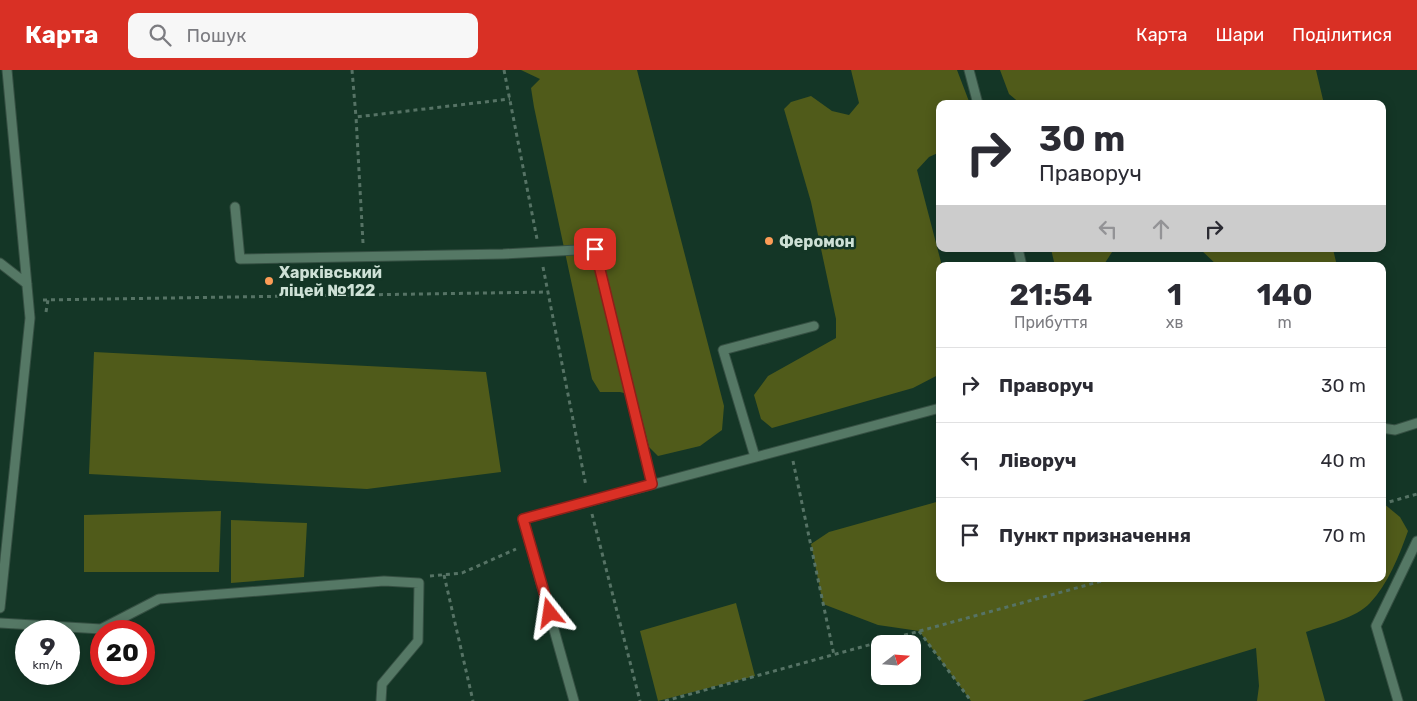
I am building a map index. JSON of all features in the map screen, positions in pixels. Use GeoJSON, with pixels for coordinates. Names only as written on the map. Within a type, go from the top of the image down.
{"type":"FeatureCollection","features":[{"type":"Feature","properties":{"kind":"lane"},"geometry":{"type":"LineString","coordinates":[[0,608],[29,328],[27,284],[7,70]]}},
{"type":"Feature","properties":{"kind":"lane"},"geometry":{"type":"LineString","coordinates":[[969,70],[977,100]]}},
{"type":"Feature","properties":{"kind":"lane"},"geometry":{"type":"LineString","coordinates":[[235,207],[240,259],[595,249],[652,484]]}},
{"type":"Feature","properties":{"kind":"lane"},"geometry":{"type":"LineString","coordinates":[[0,263],[27,284]]}},
{"type":"Feature","properties":{"kind":"lane"},"geometry":{"type":"LineString","coordinates":[[755,457],[723,350],[814,326]]}},
{"type":"Feature","properties":{"kind":"lane"},"geometry":{"type":"LineString","coordinates":[[574,701],[523,519],[936,409]]}},
{"type":"Feature","properties":{"kind":"lane"},"geometry":{"type":"LineString","coordinates":[[1386,429],[1395,430],[1417,423]]}},
{"type":"Feature","properties":{"kind":"lane"},"geometry":{"type":"LineString","coordinates":[[1398,701],[1376,626],[1417,540]]}},
{"type":"Feature","properties":{"kind":"lane"},"geometry":{"type":"LineString","coordinates":[[0,624],[101,629],[160,599],[384,581],[419,583],[418,641],[382,684],[380,701]]}},
{"type":"Feature","properties":{"kind":"path"},"geometry":{"type":"LineString","coordinates":[[352,70],[364,256]]}},
{"type":"Feature","properties":{"kind":"path"},"geometry":{"type":"LineString","coordinates":[[504,70],[589,501],[640,701]]}},
{"type":"Feature","properties":{"kind":"path"},"geometry":{"type":"LineString","coordinates":[[356,116],[510,99]]}},
{"type":"Feature","properties":{"kind":"path"},"geometry":{"type":"LineString","coordinates":[[28,300],[548,292]]}},
{"type":"Feature","properties":{"kind":"path"},"geometry":{"type":"LineString","coordinates":[[790,448],[834,655]]}},
{"type":"Feature","properties":{"kind":"path"},"geometry":{"type":"LineString","coordinates":[[1386,503],[1417,494]]}},
{"type":"Feature","properties":{"kind":"path"},"geometry":{"type":"LineString","coordinates":[[419,583],[421,577],[462,573],[530,543]]}},
{"type":"Feature","properties":{"kind":"path"},"geometry":{"type":"LineString","coordinates":[[444,574],[473,701]]}},
{"type":"Feature","properties":{"kind":"path"},"geometry":{"type":"LineString","coordinates":[[666,701],[1098,582]]}},
{"type":"Feature","properties":{"kind":"path"},"geometry":{"type":"LineString","coordinates":[[919,631],[971,701]]}},
{"type":"Feature","properties":{"kind":"green space"},"geometry":{"type":"Polygon","coordinates":[[[521,70],[637,70],[724,406],[722,430],[700,446],[658,456],[649,447],[636,396],[620,392],[600,392],[592,379],[534,107],[531,88],[540,79],[521,70]]]}},
{"type":"Feature","properties":{"kind":"green space"},"geometry":{"type":"Polygon","coordinates":[[[851,70],[957,70],[968,100],[936,100],[936,154],[929,157],[917,170],[936,243],[936,252],[938,252],[941,262],[936,262],[936,376],[913,388],[772,428],[761,419],[754,395],[768,376],[836,338],[836,319],[811,202],[784,109],[791,102],[811,96],[832,111],[849,115],[859,103],[851,70]]]}},
{"type":"Feature","properties":{"kind":"green space"},"geometry":{"type":"Polygon","coordinates":[[[1000,70],[1316,70],[1323,100],[1016,100],[1009,94],[1000,70]]]}},
{"type":"Feature","properties":{"kind":"green space"},"geometry":{"type":"Polygon","coordinates":[[[1052,252],[1112,252],[1106,262],[1054,262],[1052,252]]]}},
{"type":"Feature","properties":{"kind":"green space"},"geometry":{"type":"Polygon","coordinates":[[[1203,252],[1334,252],[1336,262],[1214,262],[1203,252]]]}},
{"type":"Feature","properties":{"kind":"green space"},"geometry":{"type":"Polygon","coordinates":[[[94,352],[486,372],[501,472],[367,489],[89,474],[94,352]]]}},
{"type":"Feature","properties":{"kind":"green space"},"geometry":{"type":"Polygon","coordinates":[[[936,502],[936,582],[1385,582],[1370,603],[1357,613],[1306,632],[1325,701],[1257,701],[1259,686],[1256,648],[1082,701],[971,701],[919,631],[878,625],[823,604],[811,544],[829,532],[936,502]]]}},
{"type":"Feature","properties":{"kind":"green space"},"geometry":{"type":"Polygon","coordinates":[[[1386,505],[1400,517],[1408,531],[1386,581],[1386,505]]]}},
{"type":"Feature","properties":{"kind":"green space"},"geometry":{"type":"Polygon","coordinates":[[[221,511],[219,572],[84,572],[84,515],[221,511]]]}},
{"type":"Feature","properties":{"kind":"green space"},"geometry":{"type":"Polygon","coordinates":[[[231,520],[307,523],[304,577],[231,583],[231,520]]]}},
{"type":"Feature","properties":{"kind":"green space"},"geometry":{"type":"Polygon","coordinates":[[[736,603],[755,676],[658,701],[640,631],[736,603]]]}},
{"type":"Feature","properties":{"kind":"place","name":"Феромон"},"geometry":{"type":"Point","coordinates":[769,241]}},
{"type":"Feature","properties":{"kind":"place","name":"Харківський ліцей №122"},"geometry":{"type":"Point","coordinates":[269,281]}},
{"type":"Feature","properties":{"kind":"route"},"geometry":{"type":"LineString","coordinates":[[550,613],[523,519],[652,484],[595,249]]}}]}
